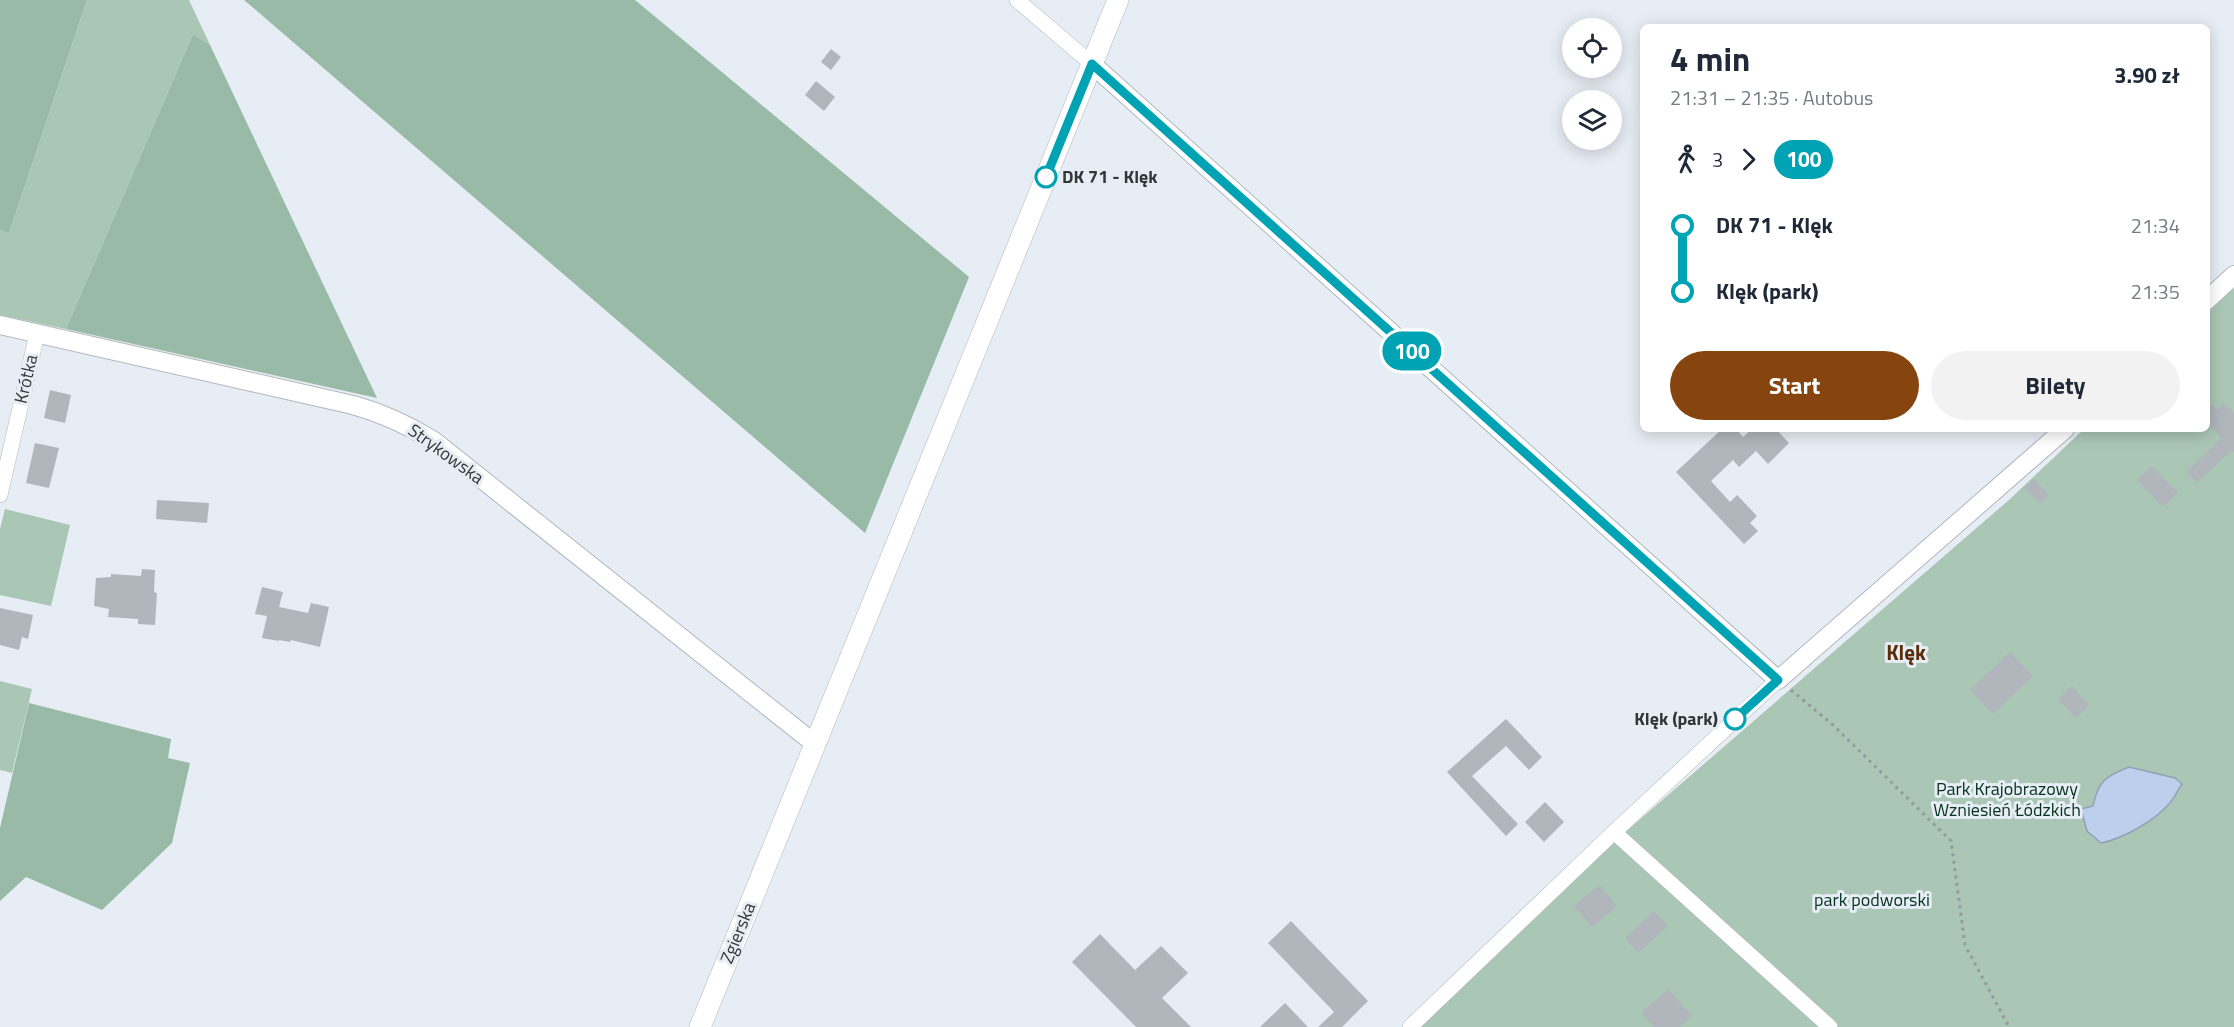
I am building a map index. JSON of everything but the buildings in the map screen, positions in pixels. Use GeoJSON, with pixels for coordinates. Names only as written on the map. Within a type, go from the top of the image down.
{"type":"FeatureCollection","features":[{"type":"Feature","properties":{"kind":"main road","name":"Zgierska"},"geometry":{"type":"LineString","coordinates":[[700,1027],[1118,0]]}},
{"type":"Feature","properties":{"kind":"street"},"geometry":{"type":"LineString","coordinates":[[1017,0],[1092,64],[1778,680]]}},
{"type":"Feature","properties":{"kind":"street"},"geometry":{"type":"LineString","coordinates":[[2210,297],[2234,275]]}},
{"type":"Feature","properties":{"kind":"street","name":"Strykowska"},"geometry":{"type":"LineString","coordinates":[[0,325],[353,405],[415,429],[434,441],[815,744]]}},
{"type":"Feature","properties":{"kind":"street","name":"Krótka"},"geometry":{"type":"LineString","coordinates":[[0,495],[37,334]]}},
{"type":"Feature","properties":{"kind":"street"},"geometry":{"type":"LineString","coordinates":[[1410,1027],[1614,832],[1778,680],[2062,432]]}},
{"type":"Feature","properties":{"kind":"street"},"geometry":{"type":"LineString","coordinates":[[1614,832],[1830,1027]]}},
{"type":"Feature","properties":{"kind":"path"},"geometry":{"type":"LineString","coordinates":[[1778,680],[1833,725],[1951,841],[1965,945],[2009,1027]]}},
{"type":"Feature","properties":{"kind":"green space"},"geometry":{"type":"Polygon","coordinates":[[[0,0],[87,0],[9,233],[0,230],[0,0]]]}},
{"type":"Feature","properties":{"kind":"green space"},"geometry":{"type":"Polygon","coordinates":[[[87,0],[189,0],[210,45],[193,34],[66,329],[0,315],[0,230],[9,233],[87,0]]]}},
{"type":"Feature","properties":{"kind":"green space"},"geometry":{"type":"Polygon","coordinates":[[[244,0],[635,0],[969,277],[865,533],[244,0]]]}},
{"type":"Feature","properties":{"kind":"green space"},"geometry":{"type":"Polygon","coordinates":[[[193,34],[210,45],[377,398],[66,329],[193,34]]]}},
{"type":"Feature","properties":{"kind":"green space","name":"Park Krajobrazowy Wzniesień Łódzkich"},"geometry":{"type":"Polygon","coordinates":[[[2234,287],[2234,1027],[1418,1027],[1615,841],[2010,499],[2081,432],[2210,432],[2210,310],[2234,287]]]}},
{"type":"Feature","properties":{"kind":"green space"},"geometry":{"type":"Polygon","coordinates":[[[5,509],[70,525],[51,606],[0,595],[0,529],[5,509]]]}},
{"type":"Feature","properties":{"kind":"green space"},"geometry":{"type":"Polygon","coordinates":[[[0,681],[32,689],[12,773],[0,770],[0,681]]]}},
{"type":"Feature","properties":{"kind":"green space"},"geometry":{"type":"Polygon","coordinates":[[[29,703],[171,739],[168,758],[190,763],[172,843],[102,910],[26,877],[0,901],[0,828],[29,703]]]}},
{"type":"Feature","properties":{"kind":"water"},"geometry":{"type":"Polygon","coordinates":[[[2129,767],[2175,778],[2182,784],[2170,803],[2155,817],[2128,833],[2101,843],[2087,831],[2081,809],[2093,806],[2104,780],[2129,767]]]}},
{"type":"Feature","properties":{"kind":"bus line","name":"100"},"geometry":{"type":"LineString","coordinates":[[1046,177],[1092,64],[1778,680],[1735,719]]}},
{"type":"Feature","properties":{"kind":"place","name":"DK 71 - Klęk"},"geometry":{"type":"Point","coordinates":[1046,177]}},
{"type":"Feature","properties":{"kind":"place","name":"Klęk (park)"},"geometry":{"type":"Point","coordinates":[1735,719]}},
{"type":"Feature","properties":{"kind":"district","name":"Klęk"},"geometry":{"type":"Point","coordinates":[1906,653]}},
{"type":"Feature","properties":{"kind":"park label","name":"park podworski"},"geometry":{"type":"Point","coordinates":[1872,900]}}]}
